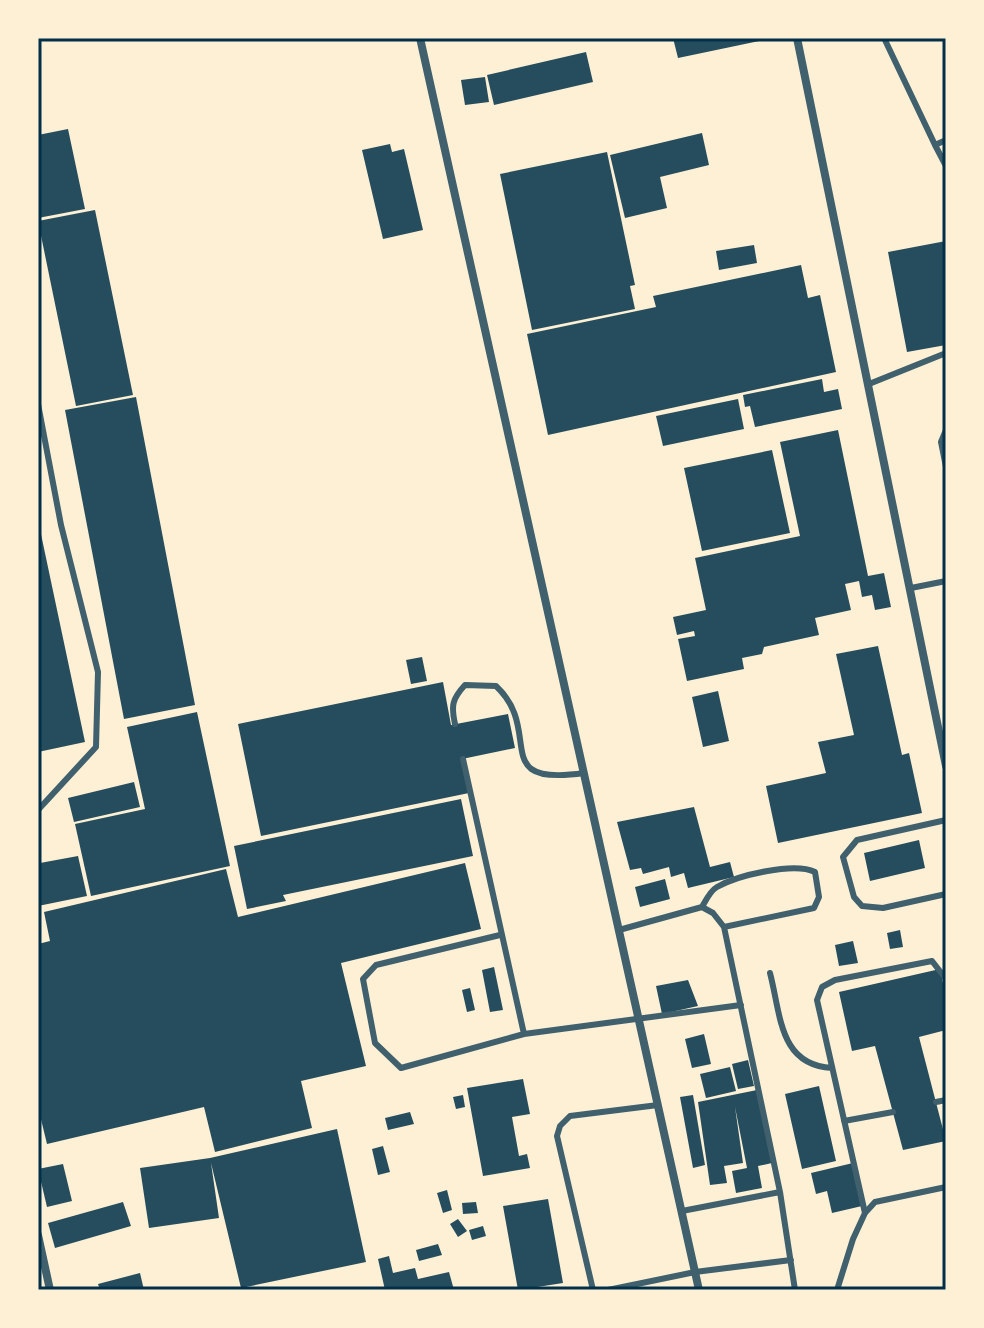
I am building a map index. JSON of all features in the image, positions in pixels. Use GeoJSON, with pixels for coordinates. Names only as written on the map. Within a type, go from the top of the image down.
{"type":"FeatureCollection","features":[{"type":"Feature","properties":{"kind":"street"},"geometry":{"type":"LineString","coordinates":[[420,38],[699,1290]]}},
{"type":"Feature","properties":{"kind":"street"},"geometry":{"type":"LineString","coordinates":[[797,38],[946,766]]}},
{"type":"Feature","properties":{"kind":"street"},"geometry":{"type":"LineString","coordinates":[[38,1235],[50,1290]]}},
{"type":"Feature","properties":{"kind":"lane"},"geometry":{"type":"LineString","coordinates":[[884,38],[946,166]]}},
{"type":"Feature","properties":{"kind":"lane"},"geometry":{"type":"LineString","coordinates":[[935,145],[946,140]]}},
{"type":"Feature","properties":{"kind":"lane"},"geometry":{"type":"LineString","coordinates":[[869,384],[946,353]]}},
{"type":"Feature","properties":{"kind":"lane"},"geometry":{"type":"LineString","coordinates":[[38,404],[61,525],[98,672],[96,747],[38,810]]}},
{"type":"Feature","properties":{"kind":"lane"},"geometry":{"type":"LineString","coordinates":[[946,430],[941,442],[946,467]]}},
{"type":"Feature","properties":{"kind":"lane"},"geometry":{"type":"LineString","coordinates":[[911,588],[946,581]]}},
{"type":"Feature","properties":{"kind":"lane"},"geometry":{"type":"LineString","coordinates":[[455,724],[451,708],[454,697],[465,685],[496,686],[508,698],[518,718],[523,760],[530,770],[548,778],[584,773]]}},
{"type":"Feature","properties":{"kind":"lane"},"geometry":{"type":"LineString","coordinates":[[463,759],[524,1034]]}},
{"type":"Feature","properties":{"kind":"lane"},"geometry":{"type":"LineString","coordinates":[[946,820],[857,840],[843,857],[854,897],[862,906],[883,908],[946,894]]}},
{"type":"Feature","properties":{"kind":"lane"},"geometry":{"type":"LineString","coordinates":[[619,930],[702,907],[719,886],[786,867],[802,866],[815,872],[819,897],[814,908],[724,927]]}},
{"type":"Feature","properties":{"kind":"lane"},"geometry":{"type":"LineString","coordinates":[[702,907],[713,913],[724,927],[780,1192],[795,1290]]}},
{"type":"Feature","properties":{"kind":"lane"},"geometry":{"type":"LineString","coordinates":[[500,935],[376,965],[363,979],[375,1043],[401,1068],[524,1034],[741,1005]]}},
{"type":"Feature","properties":{"kind":"lane"},"geometry":{"type":"LineString","coordinates":[[865,1213],[817,1000],[822,987],[835,980],[932,961],[946,979]]}},
{"type":"Feature","properties":{"kind":"lane"},"geometry":{"type":"LineString","coordinates":[[770,973],[788,1047],[803,1062],[832,1068]]}},
{"type":"Feature","properties":{"kind":"lane"},"geometry":{"type":"LineString","coordinates":[[936,1102],[946,1100]]}},
{"type":"Feature","properties":{"kind":"lane"},"geometry":{"type":"LineString","coordinates":[[593,1290],[557,1136],[560,1126],[570,1116],[658,1105]]}},
{"type":"Feature","properties":{"kind":"lane"},"geometry":{"type":"LineString","coordinates":[[844,1121],[893,1112]]}},
{"type":"Feature","properties":{"kind":"lane"},"geometry":{"type":"LineString","coordinates":[[837,1290],[865,1213],[875,1202],[946,1187]]}},
{"type":"Feature","properties":{"kind":"lane"},"geometry":{"type":"LineString","coordinates":[[682,1211],[780,1192]]}},
{"type":"Feature","properties":{"kind":"lane"},"geometry":{"type":"LineString","coordinates":[[608,1290],[695,1272],[791,1260]]}},
{"type":"Feature","properties":{"kind":"building"},"geometry":{"type":"Polygon","coordinates":[[[673,38],[769,38],[769,39],[678,58],[673,38]]]}},
{"type":"Feature","properties":{"kind":"building"},"geometry":{"type":"Polygon","coordinates":[[[586,52],[593,82],[494,105],[487,75],[586,52]]]}},
{"type":"Feature","properties":{"kind":"building"},"geometry":{"type":"Polygon","coordinates":[[[485,77],[489,102],[465,105],[461,80],[485,77]]]}},
{"type":"Feature","properties":{"kind":"building"},"geometry":{"type":"Polygon","coordinates":[[[68,129],[85,209],[38,218],[38,135],[68,129]]]}},
{"type":"Feature","properties":{"kind":"building"},"geometry":{"type":"Polygon","coordinates":[[[702,133],[709,165],[660,177],[667,208],[625,218],[610,155],[702,133]]]}},
{"type":"Feature","properties":{"kind":"building"},"geometry":{"type":"Polygon","coordinates":[[[390,144],[392,152],[404,149],[423,230],[383,239],[362,150],[390,144]]]}},
{"type":"Feature","properties":{"kind":"building"},"geometry":{"type":"Polygon","coordinates":[[[607,152],[635,285],[630,286],[635,309],[532,330],[500,174],[607,152]]]}},
{"type":"Feature","properties":{"kind":"building"},"geometry":{"type":"Polygon","coordinates":[[[95,210],[133,395],[76,406],[38,221],[95,210]]]}},
{"type":"Feature","properties":{"kind":"building"},"geometry":{"type":"Polygon","coordinates":[[[946,241],[946,345],[907,352],[888,252],[946,241]]]}},
{"type":"Feature","properties":{"kind":"building"},"geometry":{"type":"Polygon","coordinates":[[[754,245],[757,263],[719,270],[716,251],[754,245]]]}},
{"type":"Feature","properties":{"kind":"building"},"geometry":{"type":"Polygon","coordinates":[[[801,265],[808,298],[820,295],[836,372],[548,435],[527,334],[656,307],[653,296],[801,265]]]}},
{"type":"Feature","properties":{"kind":"building"},"geometry":{"type":"Polygon","coordinates":[[[822,379],[824,392],[838,389],[842,409],[755,427],[750,406],[745,407],[743,395],[822,379]]]}},
{"type":"Feature","properties":{"kind":"building"},"geometry":{"type":"Polygon","coordinates":[[[136,397],[195,705],[124,719],[65,410],[136,397]]]}},
{"type":"Feature","properties":{"kind":"building"},"geometry":{"type":"Polygon","coordinates":[[[738,399],[744,429],[663,446],[656,416],[738,399]]]}},
{"type":"Feature","properties":{"kind":"building"},"geometry":{"type":"Polygon","coordinates":[[[838,430],[868,576],[884,573],[891,607],[875,610],[872,595],[862,597],[859,581],[845,584],[851,610],[815,618],[819,635],[764,647],[762,654],[742,658],[744,669],[687,681],[678,639],[695,636],[694,631],[677,635],[673,617],[706,610],[695,558],[800,536],[780,442],[838,430]]]}},
{"type":"Feature","properties":{"kind":"building"},"geometry":{"type":"Polygon","coordinates":[[[772,450],[790,533],[702,551],[684,468],[772,450]]]}},
{"type":"Feature","properties":{"kind":"building"},"geometry":{"type":"Polygon","coordinates":[[[38,520],[85,742],[38,752],[38,520]]]}},
{"type":"Feature","properties":{"kind":"building"},"geometry":{"type":"Polygon","coordinates":[[[878,646],[902,755],[909,753],[922,813],[778,843],[766,786],[826,773],[818,742],[854,735],[836,654],[878,646]]]}},
{"type":"Feature","properties":{"kind":"building"},"geometry":{"type":"Polygon","coordinates":[[[422,657],[427,681],[411,684],[406,660],[422,657]]]}},
{"type":"Feature","properties":{"kind":"building"},"geometry":{"type":"Polygon","coordinates":[[[443,682],[451,725],[508,714],[515,748],[462,759],[469,793],[261,836],[238,724],[443,682]]]}},
{"type":"Feature","properties":{"kind":"building"},"geometry":{"type":"Polygon","coordinates":[[[718,691],[729,741],[703,747],[692,697],[718,691]]]}},
{"type":"Feature","properties":{"kind":"building"},"geometry":{"type":"Polygon","coordinates":[[[197,712],[230,866],[91,896],[75,824],[145,809],[127,727],[197,712]]]}},
{"type":"Feature","properties":{"kind":"building"},"geometry":{"type":"Polygon","coordinates":[[[134,782],[140,807],[74,822],[68,798],[134,782]]]}},
{"type":"Feature","properties":{"kind":"building"},"geometry":{"type":"Polygon","coordinates":[[[461,799],[473,856],[283,895],[286,901],[247,909],[234,846],[461,799]]]}},
{"type":"Feature","properties":{"kind":"building"},"geometry":{"type":"Polygon","coordinates":[[[694,807],[710,867],[730,862],[734,877],[688,888],[684,873],[671,877],[669,867],[643,874],[641,868],[630,870],[617,822],[694,807]]]}},
{"type":"Feature","properties":{"kind":"building"},"geometry":{"type":"Polygon","coordinates":[[[919,840],[925,868],[870,881],[864,853],[919,840]]]}},
{"type":"Feature","properties":{"kind":"building"},"geometry":{"type":"Polygon","coordinates":[[[78,856],[87,896],[38,906],[40,863],[78,856]]]}},
{"type":"Feature","properties":{"kind":"building"},"geometry":{"type":"Polygon","coordinates":[[[465,863],[481,929],[341,963],[366,1066],[301,1081],[312,1128],[215,1152],[204,1107],[47,1144],[38,1107],[38,944],[50,941],[44,912],[226,869],[238,917],[465,863]]]}},
{"type":"Feature","properties":{"kind":"building"},"geometry":{"type":"Polygon","coordinates":[[[665,879],[670,899],[640,907],[635,887],[665,879]]]}},
{"type":"Feature","properties":{"kind":"building"},"geometry":{"type":"Polygon","coordinates":[[[900,930],[903,947],[890,949],[887,933],[900,930]]]}},
{"type":"Feature","properties":{"kind":"building"},"geometry":{"type":"Polygon","coordinates":[[[853,941],[858,963],[839,966],[835,945],[853,941]]]}},
{"type":"Feature","properties":{"kind":"building"},"geometry":{"type":"Polygon","coordinates":[[[494,967],[503,1010],[490,1012],[482,970],[494,967]]]}},
{"type":"Feature","properties":{"kind":"building"},"geometry":{"type":"Polygon","coordinates":[[[940,969],[946,997],[946,1030],[919,1037],[946,1141],[903,1150],[875,1046],[852,1051],[839,992],[940,969]]]}},
{"type":"Feature","properties":{"kind":"building"},"geometry":{"type":"Polygon","coordinates":[[[688,980],[698,1006],[662,1014],[656,986],[688,980]]]}},
{"type":"Feature","properties":{"kind":"building"},"geometry":{"type":"Polygon","coordinates":[[[470,988],[475,1010],[467,1012],[462,990],[470,988]]]}},
{"type":"Feature","properties":{"kind":"building"},"geometry":{"type":"Polygon","coordinates":[[[704,1034],[711,1064],[692,1068],[685,1039],[704,1034]]]}},
{"type":"Feature","properties":{"kind":"building"},"geometry":{"type":"Polygon","coordinates":[[[748,1060],[754,1086],[738,1089],[732,1064],[748,1060]]]}},
{"type":"Feature","properties":{"kind":"building"},"geometry":{"type":"Polygon","coordinates":[[[730,1067],[736,1091],[706,1098],[700,1074],[730,1067]]]}},
{"type":"Feature","properties":{"kind":"building"},"geometry":{"type":"Polygon","coordinates":[[[523,1079],[530,1114],[512,1117],[519,1156],[527,1154],[530,1168],[483,1176],[467,1088],[523,1079]]]}},
{"type":"Feature","properties":{"kind":"building"},"geometry":{"type":"Polygon","coordinates":[[[819,1086],[836,1161],[802,1169],[785,1094],[819,1086]]]}},
{"type":"Feature","properties":{"kind":"building"},"geometry":{"type":"Polygon","coordinates":[[[757,1090],[772,1163],[758,1166],[762,1188],[736,1193],[732,1171],[747,1168],[735,1107],[743,1163],[724,1166],[727,1183],[710,1185],[698,1102],[757,1090]]]}},
{"type":"Feature","properties":{"kind":"building"},"geometry":{"type":"Polygon","coordinates":[[[463,1095],[465,1107],[456,1109],[453,1097],[463,1095]]]}},
{"type":"Feature","properties":{"kind":"building"},"geometry":{"type":"Polygon","coordinates":[[[693,1095],[705,1165],[693,1168],[680,1097],[693,1095]]]}},
{"type":"Feature","properties":{"kind":"building"},"geometry":{"type":"Polygon","coordinates":[[[410,1112],[414,1124],[388,1130],[385,1118],[410,1112]]]}},
{"type":"Feature","properties":{"kind":"building"},"geometry":{"type":"Polygon","coordinates":[[[337,1129],[366,1262],[241,1288],[211,1163],[219,1218],[149,1228],[140,1168],[210,1158],[337,1129]]]}},
{"type":"Feature","properties":{"kind":"building"},"geometry":{"type":"Polygon","coordinates":[[[383,1146],[390,1172],[378,1175],[372,1149],[383,1146]]]}},
{"type":"Feature","properties":{"kind":"building"},"geometry":{"type":"Polygon","coordinates":[[[853,1163],[862,1206],[832,1213],[827,1191],[816,1194],[811,1173],[853,1163]]]}},
{"type":"Feature","properties":{"kind":"building"},"geometry":{"type":"Polygon","coordinates":[[[63,1164],[72,1201],[47,1207],[38,1169],[63,1164]]]}},
{"type":"Feature","properties":{"kind":"building"},"geometry":{"type":"Polygon","coordinates":[[[447,1190],[452,1210],[443,1213],[437,1193],[447,1190]]]}},
{"type":"Feature","properties":{"kind":"building"},"geometry":{"type":"Polygon","coordinates":[[[548,1199],[563,1283],[518,1290],[503,1206],[548,1199]]]}},
{"type":"Feature","properties":{"kind":"building"},"geometry":{"type":"Polygon","coordinates":[[[123,1202],[131,1226],[55,1248],[48,1223],[123,1202]]]}},
{"type":"Feature","properties":{"kind":"building"},"geometry":{"type":"Polygon","coordinates":[[[476,1202],[478,1213],[463,1214],[462,1203],[476,1202]]]}},
{"type":"Feature","properties":{"kind":"building"},"geometry":{"type":"Polygon","coordinates":[[[458,1219],[467,1231],[458,1237],[450,1224],[458,1219]]]}},
{"type":"Feature","properties":{"kind":"building"},"geometry":{"type":"Polygon","coordinates":[[[483,1226],[486,1236],[472,1240],[469,1230],[483,1226]]]}},
{"type":"Feature","properties":{"kind":"building"},"geometry":{"type":"Polygon","coordinates":[[[438,1244],[442,1255],[419,1261],[416,1250],[438,1244]]]}},
{"type":"Feature","properties":{"kind":"building"},"geometry":{"type":"Polygon","coordinates":[[[389,1256],[393,1273],[415,1268],[418,1279],[449,1272],[454,1290],[385,1290],[378,1259],[389,1256]]]}},
{"type":"Feature","properties":{"kind":"building"},"geometry":{"type":"Polygon","coordinates":[[[140,1273],[144,1290],[100,1290],[98,1284],[140,1273]]]}}]}
